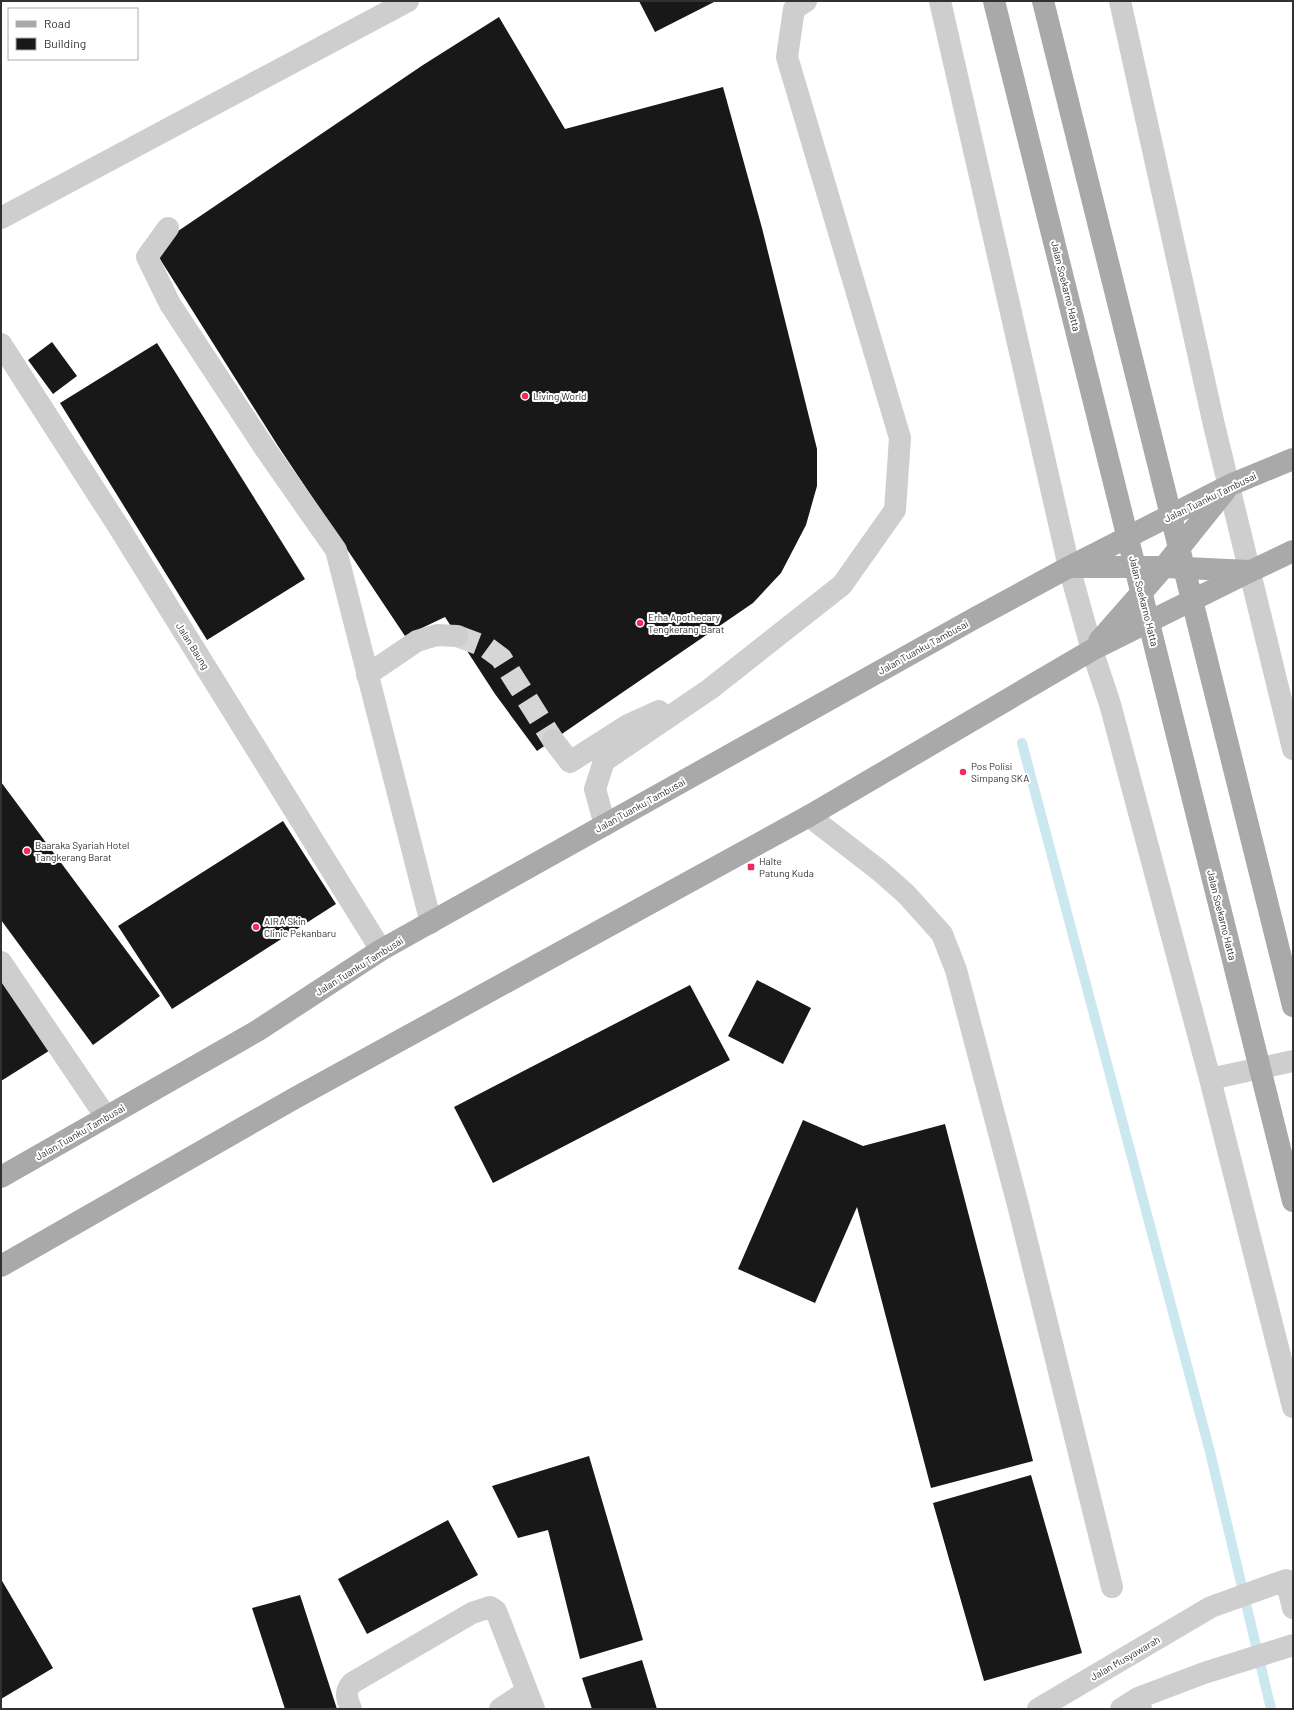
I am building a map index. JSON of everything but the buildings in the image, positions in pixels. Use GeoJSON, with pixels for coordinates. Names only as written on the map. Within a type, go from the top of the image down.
{"type":"FeatureCollection","features":[{"type":"Feature","properties":{"kind":"main road","name":"Jalan Soekarno Hatta"},"geometry":{"type":"LineString","coordinates":[[994,1],[1293,1201]]}},
{"type":"Feature","properties":{"kind":"main road"},"geometry":{"type":"LineString","coordinates":[[1043,1],[1293,1006]]}},
{"type":"Feature","properties":{"kind":"main road","name":"Jalan Tuanku Tambusai"},"geometry":{"type":"LineString","coordinates":[[1,1177],[257,1031],[381,950],[1069,567],[1230,486],[1293,459]]}},
{"type":"Feature","properties":{"kind":"main road"},"geometry":{"type":"LineString","coordinates":[[1092,650],[1164,567],[1230,486]]}},
{"type":"Feature","properties":{"kind":"main road"},"geometry":{"type":"LineString","coordinates":[[1,1266],[295,1098],[809,816],[1092,650],[1293,551]]}},
{"type":"Feature","properties":{"kind":"main road"},"geometry":{"type":"LineString","coordinates":[[1069,567],[1164,567],[1251,571]]}},
{"type":"Feature","properties":{"kind":"street"},"geometry":{"type":"LineString","coordinates":[[1,218],[408,1]]}},
{"type":"Feature","properties":{"kind":"street"},"geometry":{"type":"LineString","coordinates":[[605,825],[595,789],[604,761],[710,689],[842,585],[895,510],[900,438],[787,57],[794,9],[806,1]]}},
{"type":"Feature","properties":{"kind":"street"},"geometry":{"type":"LineString","coordinates":[[940,1],[1069,567],[1092,650],[1110,704],[1210,1079],[1293,1407]]}},
{"type":"Feature","properties":{"kind":"street"},"geometry":{"type":"LineString","coordinates":[[1120,1],[1214,425],[1251,571],[1293,749]]}},
{"type":"Feature","properties":{"kind":"street"},"geometry":{"type":"LineString","coordinates":[[168,228],[147,257],[175,310],[266,450],[336,550],[430,923]]}},
{"type":"Feature","properties":{"kind":"street","name":"Jalan Baung"},"geometry":{"type":"LineString","coordinates":[[1,344],[120,529],[381,950]]}},
{"type":"Feature","properties":{"kind":"street"},"geometry":{"type":"LineString","coordinates":[[367,675],[417,641],[437,635],[457,636]]}},
{"type":"Feature","properties":{"kind":"street"},"geometry":{"type":"LineString","coordinates":[[553,740],[570,762],[628,725],[710,689]]}},
{"type":"Feature","properties":{"kind":"street"},"geometry":{"type":"LineString","coordinates":[[809,816],[880,871],[906,894],[942,934],[956,970],[1018,1205],[1112,1587]]}},
{"type":"Feature","properties":{"kind":"street"},"geometry":{"type":"LineString","coordinates":[[1,962],[106,1117]]}},
{"type":"Feature","properties":{"kind":"street"},"geometry":{"type":"LineString","coordinates":[[1210,1079],[1293,1061]]}},
{"type":"Feature","properties":{"kind":"street","name":"Jalan Musyawarah"},"geometry":{"type":"LineString","coordinates":[[1038,1709],[1211,1607],[1286,1580],[1293,1608]]}},
{"type":"Feature","properties":{"kind":"street"},"geometry":{"type":"LineString","coordinates":[[351,1709],[346,1694],[347,1688],[352,1683],[472,1613],[490,1607],[496,1611],[531,1700],[500,1709]]}},
{"type":"Feature","properties":{"kind":"street"},"geometry":{"type":"LineString","coordinates":[[1133,1706],[1204,1673],[1293,1644]]}},
{"type":"Feature","properties":{"kind":"waterway"},"geometry":{"type":"LineString","coordinates":[[1022,743],[1210,1452],[1271,1709]]}},
{"type":"Feature","properties":{"kind":"tunnel"},"geometry":{"type":"LineString","coordinates":[[457,636],[486,647],[501,658],[553,740]]}},
{"type":"Feature","properties":{"kind":"place","name":"Living World"},"geometry":{"type":"Point","coordinates":[525,396]}},
{"type":"Feature","properties":{"kind":"place","name":"Erha Apothecary Tengkerang Barat"},"geometry":{"type":"Point","coordinates":[640,623]}},
{"type":"Feature","properties":{"kind":"place","name":"Pos Polisi Simpang SKA"},"geometry":{"type":"Point","coordinates":[963,772]}},
{"type":"Feature","properties":{"kind":"place","name":"Baaraka Syariah Hotel Tangkerang Barat"},"geometry":{"type":"Point","coordinates":[27,851]}},
{"type":"Feature","properties":{"kind":"place","name":"Halte Patung Kuda"},"geometry":{"type":"Point","coordinates":[751,867]}},
{"type":"Feature","properties":{"kind":"place","name":"AIRA Skin Clinic Pekanbaru"},"geometry":{"type":"Point","coordinates":[256,927]}}]}
